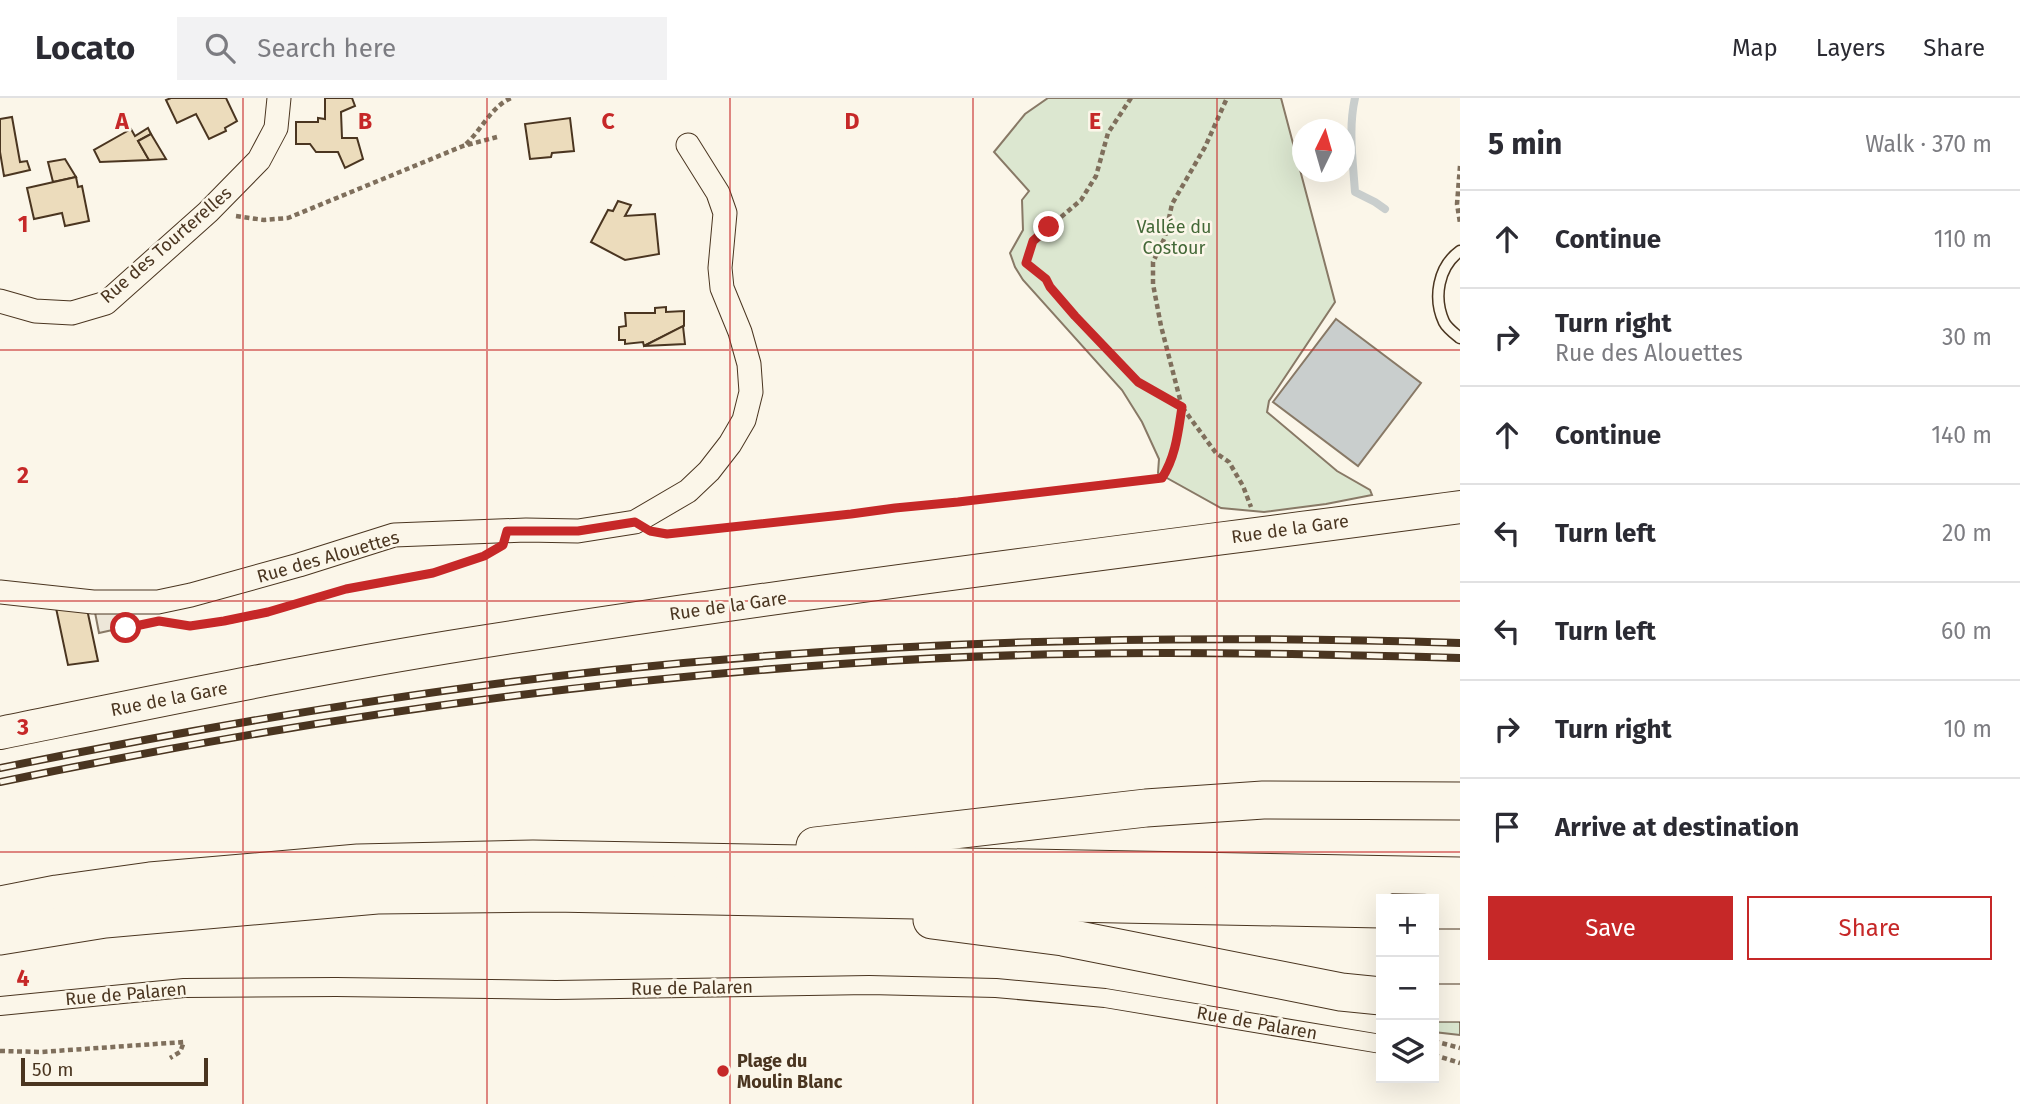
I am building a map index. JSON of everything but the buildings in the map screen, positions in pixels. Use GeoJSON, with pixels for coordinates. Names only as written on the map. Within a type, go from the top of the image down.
{"type":"FeatureCollection","features":[{"type":"Feature","properties":{"kind":"highway"},"geometry":{"type":"LineString","coordinates":[[706,862],[842,842],[1146,808],[1263,800],[1460,801]]}},
{"type":"Feature","properties":{"kind":"highway"},"geometry":{"type":"LineString","coordinates":[[0,905],[150,881],[358,863],[533,859],[1460,876]]}},
{"type":"Feature","properties":{"kind":"highway"},"geometry":{"type":"LineString","coordinates":[[0,936],[105,919],[376,895],[554,893],[1376,909]]}},
{"type":"Feature","properties":{"kind":"highway"},"geometry":{"type":"LineString","coordinates":[[747,896],[1063,937],[1341,992],[1376,996]]}},
{"type":"Feature","properties":{"kind":"highway"},"geometry":{"type":"LineString","coordinates":[[1439,910],[1460,910]]}},
{"type":"Feature","properties":{"kind":"highway"},"geometry":{"type":"LineString","coordinates":[[1439,1003],[1460,1003]]}},
{"type":"Feature","properties":{"kind":"main road","name":"Rue de la Gare"},"geometry":{"type":"LineString","coordinates":[[0,733],[472,643],[1014,564],[1460,507]]}},
{"type":"Feature","properties":{"kind":"street","name":"Rue des Tourterelles"},"geometry":{"type":"LineString","coordinates":[[0,301],[34,312],[72,313],[106,303],[208,212],[259,160],[276,128],[279,98]]}},
{"type":"Feature","properties":{"kind":"street","name":"Rue des Alouettes"},"geometry":{"type":"LineString","coordinates":[[0,592],[93,602],[158,602],[251,578],[394,535],[578,531],[635,522],[688,491],[709,471],[730,444],[744,420],[751,392],[749,363],[722,288],[720,268],[725,213],[718,192],[688,145]]}},
{"type":"Feature","properties":{"kind":"street","name":"Rue de Palaren"},"geometry":{"type":"LineString","coordinates":[[0,1006],[184,988],[556,990],[869,985],[996,988],[1105,998],[1376,1043]]}},
{"type":"Feature","properties":{"kind":"lane"},"geometry":{"type":"LineString","coordinates":[[1460,251],[1450,258],[1440,278],[1438,299],[1445,325],[1460,338]]}},
{"type":"Feature","properties":{"kind":"path"},"geometry":{"type":"LineString","coordinates":[[463,146],[478,133],[491,113],[511,98]]}},
{"type":"Feature","properties":{"kind":"path"},"geometry":{"type":"LineString","coordinates":[[1131,98],[1108,133],[1096,176],[1081,200],[1033,241],[1026,263],[1046,279],[1075,316],[1138,382],[1182,407]]}},
{"type":"Feature","properties":{"kind":"path"},"geometry":{"type":"LineString","coordinates":[[1227,98],[1205,147],[1172,204],[1165,237],[1153,262],[1153,284],[1182,407],[1216,453],[1229,462],[1254,513]]}},
{"type":"Feature","properties":{"kind":"path"},"geometry":{"type":"LineString","coordinates":[[208,212],[264,220],[288,218],[463,146],[497,137]]}},
{"type":"Feature","properties":{"kind":"path"},"geometry":{"type":"LineString","coordinates":[[1460,166],[1457,204],[1460,223]]}},
{"type":"Feature","properties":{"kind":"path"},"geometry":{"type":"LineString","coordinates":[[635,522],[650,531],[667,534],[1162,478],[1174,455],[1182,407]]}},
{"type":"Feature","properties":{"kind":"path"},"geometry":{"type":"LineString","coordinates":[[172,622],[190,626],[224,621],[268,612],[346,589],[433,573],[484,556],[503,545],[507,531]]}},
{"type":"Feature","properties":{"kind":"path"},"geometry":{"type":"LineString","coordinates":[[0,1051],[41,1052],[184,1042],[180,1052],[170,1058]]}},
{"type":"Feature","properties":{"kind":"path"},"geometry":{"type":"LineString","coordinates":[[1439,1042],[1460,1048]]}},
{"type":"Feature","properties":{"kind":"path"},"geometry":{"type":"LineString","coordinates":[[1439,1057],[1460,1063]]}},
{"type":"Feature","properties":{"kind":"green space","name":"Vallée du Costour"},"geometry":{"type":"Polygon","coordinates":[[[1048,98],[1281,98],[1292,140],[1292,182],[1303,182],[1335,302],[1269,401],[1267,412],[1337,471],[1370,490],[1372,495],[1264,512],[1221,508],[1158,473],[1159,459],[1142,422],[1122,390],[1023,280],[1015,267],[1010,253],[1023,230],[1022,200],[1029,191],[994,152],[1025,114],[1048,98]]]}},
{"type":"Feature","properties":{"kind":"green space"},"geometry":{"type":"Polygon","coordinates":[[[1439,1017],[1460,1017],[1460,1035],[1439,1033],[1439,1017]]]}},
{"type":"Feature","properties":{"kind":"shaded area"},"geometry":{"type":"Polygon","coordinates":[[[1336,319],[1421,383],[1358,466],[1273,402],[1336,319]]]}},
{"type":"Feature","properties":{"kind":"shaded area"},"geometry":{"type":"Polygon","coordinates":[[[93,602],[122,603],[126,627],[99,633],[93,602]]]}},
{"type":"Feature","properties":{"kind":"waterway"},"geometry":{"type":"LineString","coordinates":[[1355,98],[1351,133],[1355,192],[1385,209]]}},
{"type":"Feature","properties":{"kind":"railway"},"geometry":{"type":"LineString","coordinates":[[0,768],[152,738],[381,700],[535,679],[718,660],[1036,642],[1248,639],[1460,643]]}},
{"type":"Feature","properties":{"kind":"railway"},"geometry":{"type":"LineString","coordinates":[[0,782],[319,723],[532,693],[747,671],[1006,655],[1233,653],[1460,658]]}},
{"type":"Feature","properties":{"kind":"place","name":"Plage du Moulin Blanc"},"geometry":{"type":"Point","coordinates":[723,1071]}},
{"type":"Feature","properties":{"kind":"route"},"geometry":{"type":"LineString","coordinates":[[126,628],[159,621],[190,626],[224,621],[268,612],[346,589],[433,573],[484,556],[503,545],[507,531],[578,531],[635,522],[650,531],[667,534],[1162,478],[1174,455],[1182,407],[1138,382],[1075,316],[1046,279],[1026,263],[1033,241],[1049,227]]}}]}
